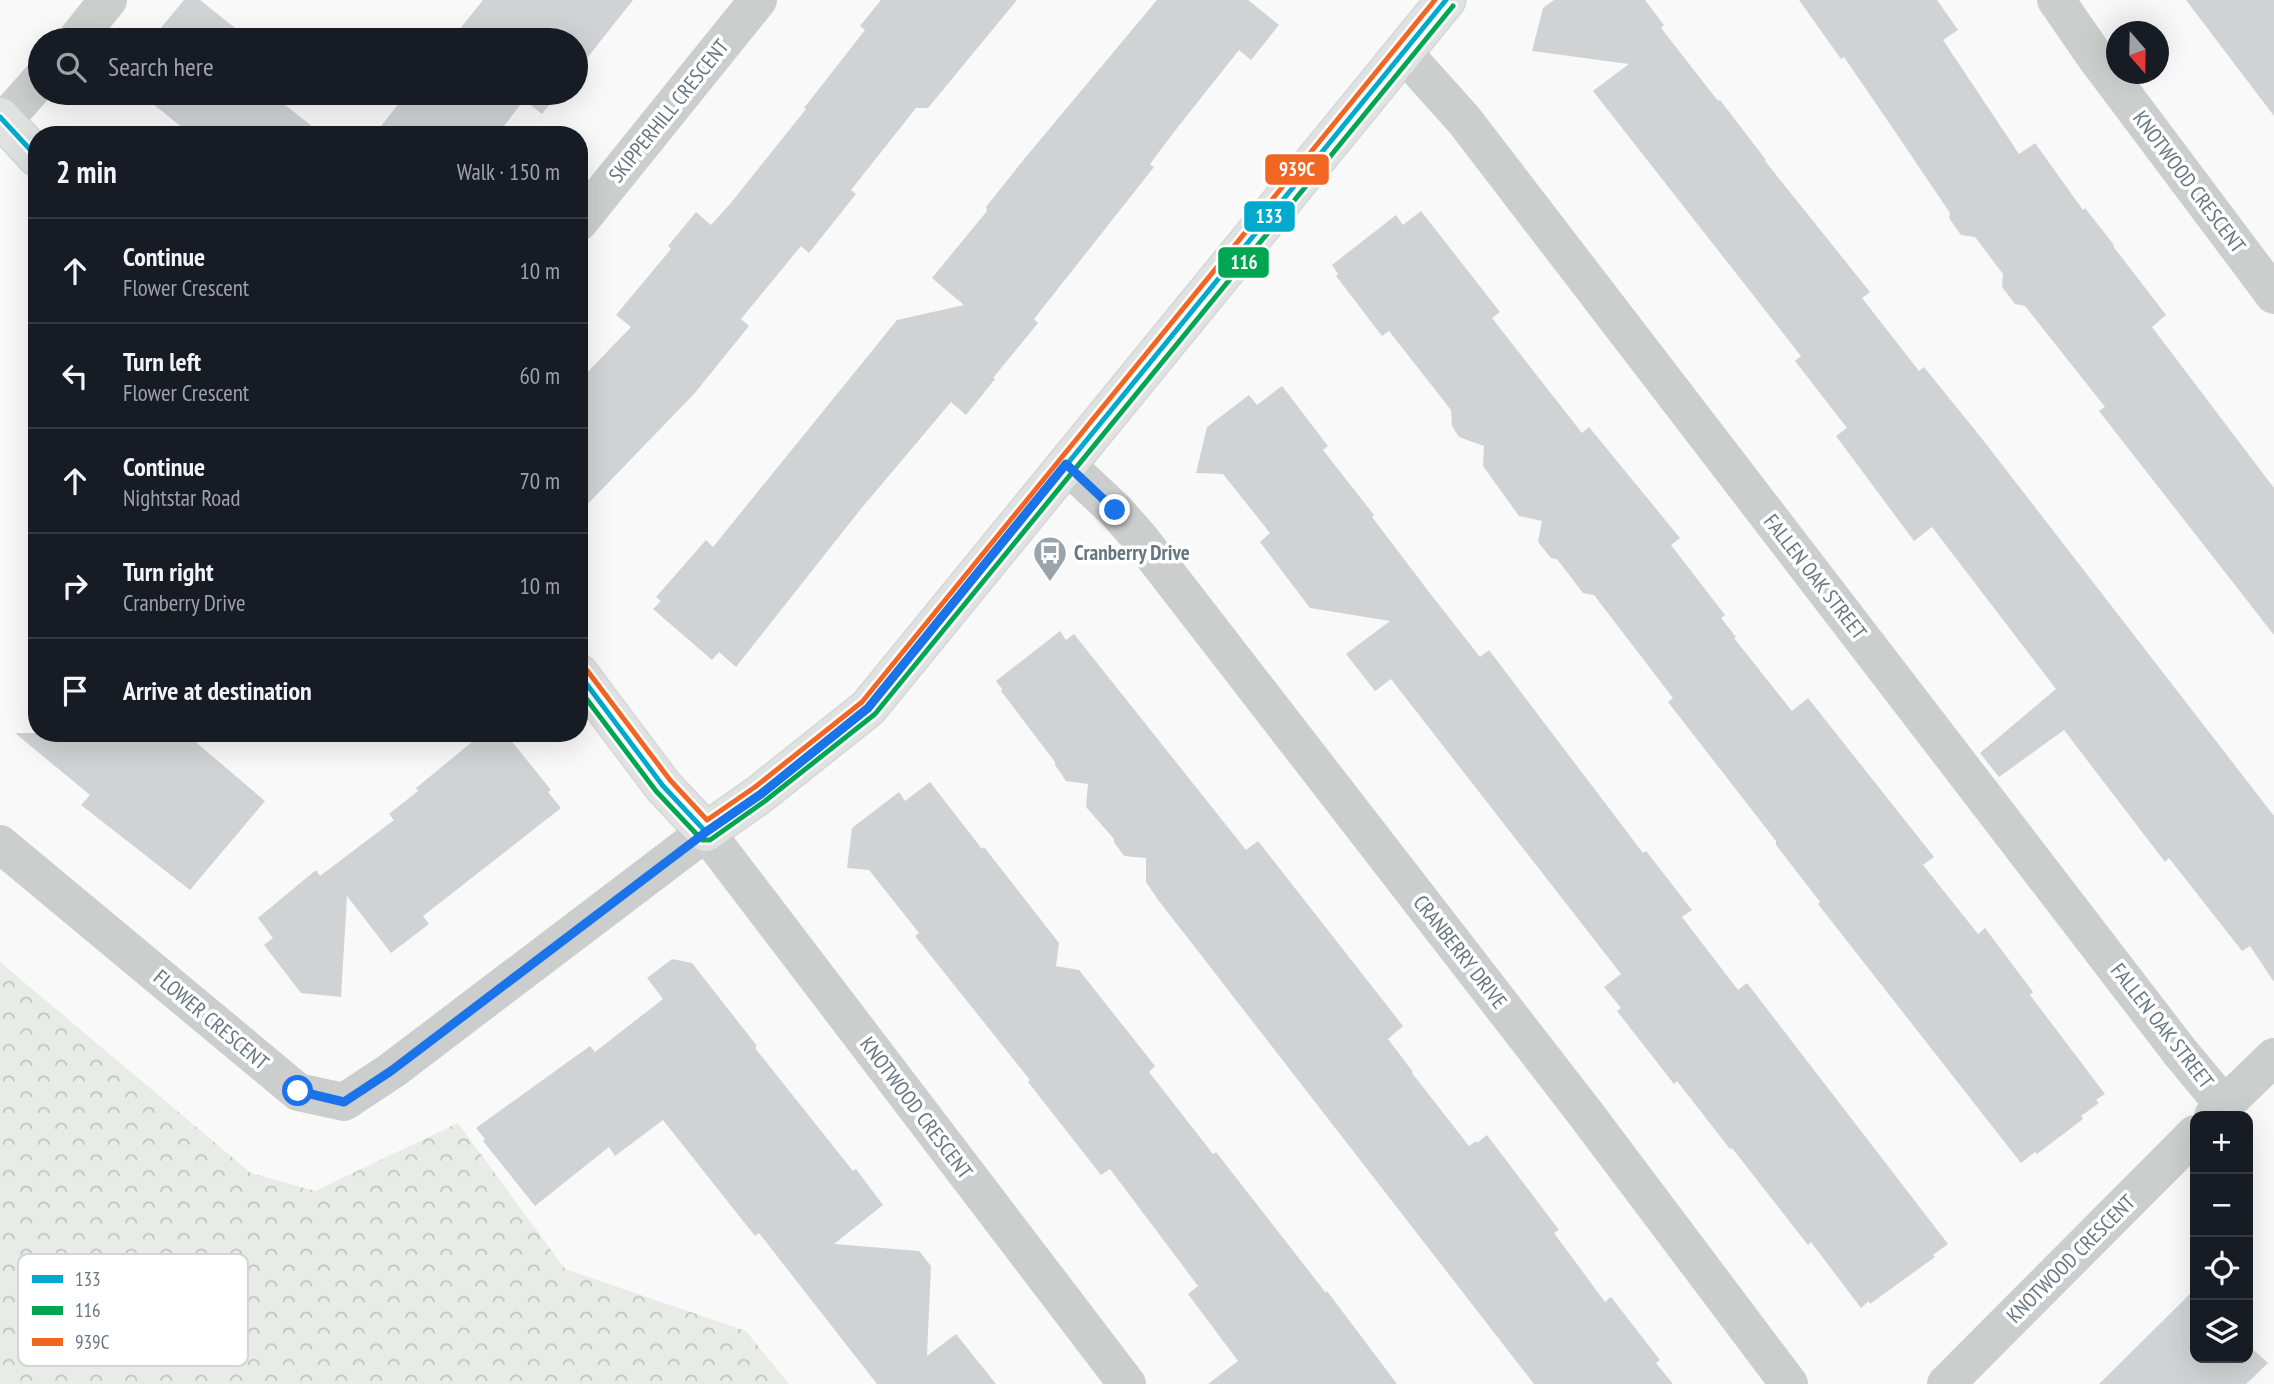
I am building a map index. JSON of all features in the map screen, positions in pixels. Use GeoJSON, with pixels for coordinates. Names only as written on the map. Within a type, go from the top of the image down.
{"type":"FeatureCollection","features":[{"type":"Feature","properties":{"kind":"street"},"geometry":{"type":"LineString","coordinates":[[86,28],[108,0]]}},
{"type":"Feature","properties":{"kind":"street","name":"SKIPPERHILL CRESCENT"},"geometry":{"type":"LineString","coordinates":[[588,211],[758,0]]}},
{"type":"Feature","properties":{"kind":"street"},"geometry":{"type":"LineString","coordinates":[[588,686],[663,786],[706,832],[761,794],[868,708],[1446,0]]}},
{"type":"Feature","properties":{"kind":"street","name":"KNOTWOOD CRESCENT"},"geometry":{"type":"LineString","coordinates":[[2056,0],[2094,55],[2274,295]]}},
{"type":"Feature","properties":{"kind":"street","name":"FALLEN OAK STREET"},"geometry":{"type":"LineString","coordinates":[[1402,52],[1464,120],[2180,1052],[2219,1111]]}},
{"type":"Feature","properties":{"kind":"street"},"geometry":{"type":"LineString","coordinates":[[28,93],[1,121],[28,148]]}},
{"type":"Feature","properties":{"kind":"street","name":"CRANBERRY DRIVE"},"geometry":{"type":"LineString","coordinates":[[1066,464],[1115,510],[1138,536],[1585,1113],[1789,1384]]}},
{"type":"Feature","properties":{"kind":"street","name":"KNOTWOOD CRESCENT"},"geometry":{"type":"LineString","coordinates":[[706,832],[1127,1384]]}},
{"type":"Feature","properties":{"kind":"street","name":"FLOWER CRESCENT"},"geometry":{"type":"LineString","coordinates":[[0,844],[298,1091],[344,1102],[391,1071],[706,832]]}},
{"type":"Feature","properties":{"kind":"street"},"geometry":{"type":"LineString","coordinates":[[2219,1111],[2274,1057]]}},
{"type":"Feature","properties":{"kind":"street","name":"KNOTWOOD CRESCENT"},"geometry":{"type":"LineString","coordinates":[[1946,1384],[2190,1139]]}},
{"type":"Feature","properties":{"kind":"green space"},"geometry":{"type":"Polygon","coordinates":[[[0,962],[251,1173],[315,1191],[458,1123],[565,1269],[746,1331],[789,1384],[0,1384],[0,962]]]}},
{"type":"Feature","properties":{"kind":"building"},"geometry":{"type":"Polygon","coordinates":[[[184,0],[200,0],[235,28],[161,28],[184,0]]]}},
{"type":"Feature","properties":{"kind":"building"},"geometry":{"type":"Polygon","coordinates":[[[483,0],[633,0],[588,57],[588,28],[461,28],[483,0]]]}},
{"type":"Feature","properties":{"kind":"building"},"geometry":{"type":"Polygon","coordinates":[[[881,0],[1017,0],[928,108],[916,108],[851,190],[856,194],[809,253],[801,246],[741,319],[749,326],[694,394],[588,504],[588,372],[631,327],[616,315],[671,249],[668,246],[696,212],[711,225],[730,204],[865,30],[860,26],[881,0]]]}},
{"type":"Feature","properties":{"kind":"building"},"geometry":{"type":"Polygon","coordinates":[[[1157,0],[1248,0],[1279,25],[1251,60],[1239,50],[1150,164],[1154,167],[1034,319],[1038,323],[966,415],[951,402],[860,510],[736,667],[719,652],[712,660],[653,609],[661,601],[656,597],[706,540],[713,547],[897,320],[964,305],[932,278],[987,211],[986,207],[1025,158],[1157,0]]]}},
{"type":"Feature","properties":{"kind":"building"},"geometry":{"type":"Polygon","coordinates":[[[1554,0],[1645,0],[1664,25],[1661,28],[1870,292],[1862,298],[1919,371],[1924,367],[1983,440],[2274,816],[2274,982],[2250,946],[2242,951],[2169,858],[2165,862],[2064,730],[1999,777],[1980,753],[2056,689],[1932,527],[1914,541],[1836,436],[1847,428],[1795,361],[1801,356],[1593,91],[1629,64],[1532,51],[1543,8],[1554,0]]]}},
{"type":"Feature","properties":{"kind":"building"},"geometry":{"type":"Polygon","coordinates":[[[1799,0],[1937,0],[1958,30],[1943,40],[2019,154],[2035,143],[2083,210],[2085,208],[2114,245],[2166,315],[2152,327],[2274,488],[2274,635],[2099,411],[2105,407],[2025,306],[2015,304],[2002,287],[2003,274],[1975,237],[1961,235],[1949,218],[1950,213],[1844,57],[1841,59],[1799,0]]]}},
{"type":"Feature","properties":{"kind":"building"},"geometry":{"type":"Polygon","coordinates":[[[2186,0],[2274,0],[2274,116],[2186,0]]]}},
{"type":"Feature","properties":{"kind":"building"},"geometry":{"type":"Polygon","coordinates":[[[154,105],[285,105],[312,126],[181,126],[154,105]]]}},
{"type":"Feature","properties":{"kind":"building"},"geometry":{"type":"Polygon","coordinates":[[[398,105],[520,105],[504,126],[381,126],[398,105]]]}},
{"type":"Feature","properties":{"kind":"building"},"geometry":{"type":"Polygon","coordinates":[[[530,105],[549,105],[542,114],[530,105]]]}},
{"type":"Feature","properties":{"kind":"building"},"geometry":{"type":"Polygon","coordinates":[[[1421,211],[1500,312],[1492,318],[1582,433],[1589,427],[1680,538],[1671,545],[1725,615],[1721,618],[1736,637],[1734,638],[1792,711],[1808,698],[1934,857],[1923,865],[1978,934],[1985,928],[2033,992],[2030,995],[2105,1094],[2096,1100],[2099,1103],[2081,1116],[2083,1119],[2037,1154],[2035,1152],[2021,1163],[1818,904],[1820,902],[1776,845],[1776,841],[1668,702],[1673,698],[1594,595],[1583,593],[1557,559],[1551,558],[1538,542],[1542,521],[1519,516],[1483,466],[1484,446],[1459,437],[1452,426],[1451,410],[1389,331],[1382,336],[1336,276],[1338,274],[1332,265],[1396,215],[1403,225],[1421,211]]]}},
{"type":"Feature","properties":{"kind":"building"},"geometry":{"type":"Polygon","coordinates":[[[1282,386],[1328,446],[1323,450],[1429,592],[1480,657],[1489,650],[1643,853],[1646,851],[1692,910],[1682,917],[1738,990],[1747,983],[1948,1244],[1933,1255],[1935,1257],[1870,1304],[1869,1301],[1861,1308],[1811,1242],[1808,1245],[1732,1148],[1730,1149],[1677,1081],[1674,1084],[1617,1011],[1621,1008],[1604,987],[1621,974],[1391,679],[1375,691],[1346,654],[1390,621],[1310,608],[1260,542],[1270,533],[1223,474],[1196,473],[1207,427],[1249,395],[1257,405],[1282,386]]]}},
{"type":"Feature","properties":{"kind":"building"},"geometry":{"type":"Polygon","coordinates":[[[1060,631],[1066,640],[1074,634],[1246,850],[1258,841],[1403,1026],[1388,1039],[1412,1073],[1469,1146],[1487,1135],[1559,1230],[1554,1233],[1605,1302],[1611,1297],[1660,1360],[1656,1363],[1673,1384],[1534,1384],[1159,901],[1146,882],[1146,858],[1124,856],[1114,839],[1086,807],[1088,784],[1066,781],[1055,762],[1001,691],[996,681],[1060,631]]]}},
{"type":"Feature","properties":{"kind":"building"},"geometry":{"type":"Polygon","coordinates":[[[15,733],[28,733],[28,742],[196,742],[265,801],[190,890],[81,805],[90,795],[15,733]]]}},
{"type":"Feature","properties":{"kind":"building"},"geometry":{"type":"Polygon","coordinates":[[[472,742],[512,742],[551,790],[548,792],[561,808],[423,916],[429,924],[391,953],[347,896],[341,997],[301,993],[264,945],[273,938],[258,918],[316,870],[320,876],[394,820],[389,814],[418,791],[416,788],[472,742]]]}},
{"type":"Feature","properties":{"kind":"building"},"geometry":{"type":"Polygon","coordinates":[[[930,782],[1059,943],[1056,966],[1079,970],[1155,1066],[1149,1072],[1213,1154],[1216,1152],[1326,1293],[1327,1291],[1397,1384],[1208,1384],[1238,1361],[1188,1294],[1198,1286],[1110,1169],[1101,1175],[1028,1082],[1030,1080],[915,936],[919,933],[869,870],[847,868],[852,828],[899,792],[905,801],[930,782]]]}},
{"type":"Feature","properties":{"kind":"building"},"geometry":{"type":"Polygon","coordinates":[[[672,959],[692,963],[757,1046],[755,1048],[883,1205],[834,1244],[919,1251],[931,1266],[927,1356],[956,1334],[996,1384],[877,1384],[759,1233],[755,1236],[663,1120],[615,1156],[609,1147],[535,1206],[483,1141],[485,1139],[476,1128],[590,1046],[595,1052],[663,999],[647,978],[672,959]]]}},
{"type":"Feature","properties":{"kind":"building"},"geometry":{"type":"Polygon","coordinates":[[[2190,1294],[2190,1363],[2253,1363],[2253,1350],[2268,1363],[2246,1384],[2099,1384],[2190,1294]]]}},
{"type":"Feature","properties":{"kind":"transit line","name":"939C"},"geometry":{"type":"LineString","coordinates":[[588,672],[670,780],[707,820],[755,787],[862,702],[1435,0]]}},
{"type":"Feature","properties":{"kind":"transit line","name":"133"},"geometry":{"type":"LineString","coordinates":[[706,832],[760,794],[868,708],[1446,0]]}},
{"type":"Feature","properties":{"kind":"transit line","name":"116"},"geometry":{"type":"LineString","coordinates":[[588,701],[656,791],[702,840],[710,840],[765,801],[875,714],[1453,6]]}},
{"type":"Feature","properties":{"kind":"transit line","name":"133"},"geometry":{"type":"LineString","coordinates":[[0,117],[28,147]]}},
{"type":"Feature","properties":{"kind":"transit line","name":"133"},"geometry":{"type":"LineString","coordinates":[[588,686],[663,786],[706,832]]}},
{"type":"Feature","properties":{"kind":"place","name":"Cranberry Drive"},"geometry":{"type":"Point","coordinates":[1050,583]}},
{"type":"Feature","properties":{"kind":"route"},"geometry":{"type":"LineString","coordinates":[[298,1091],[344,1102],[391,1071],[706,832],[761,794],[868,708],[1066,464],[1115,510]]}}]}
